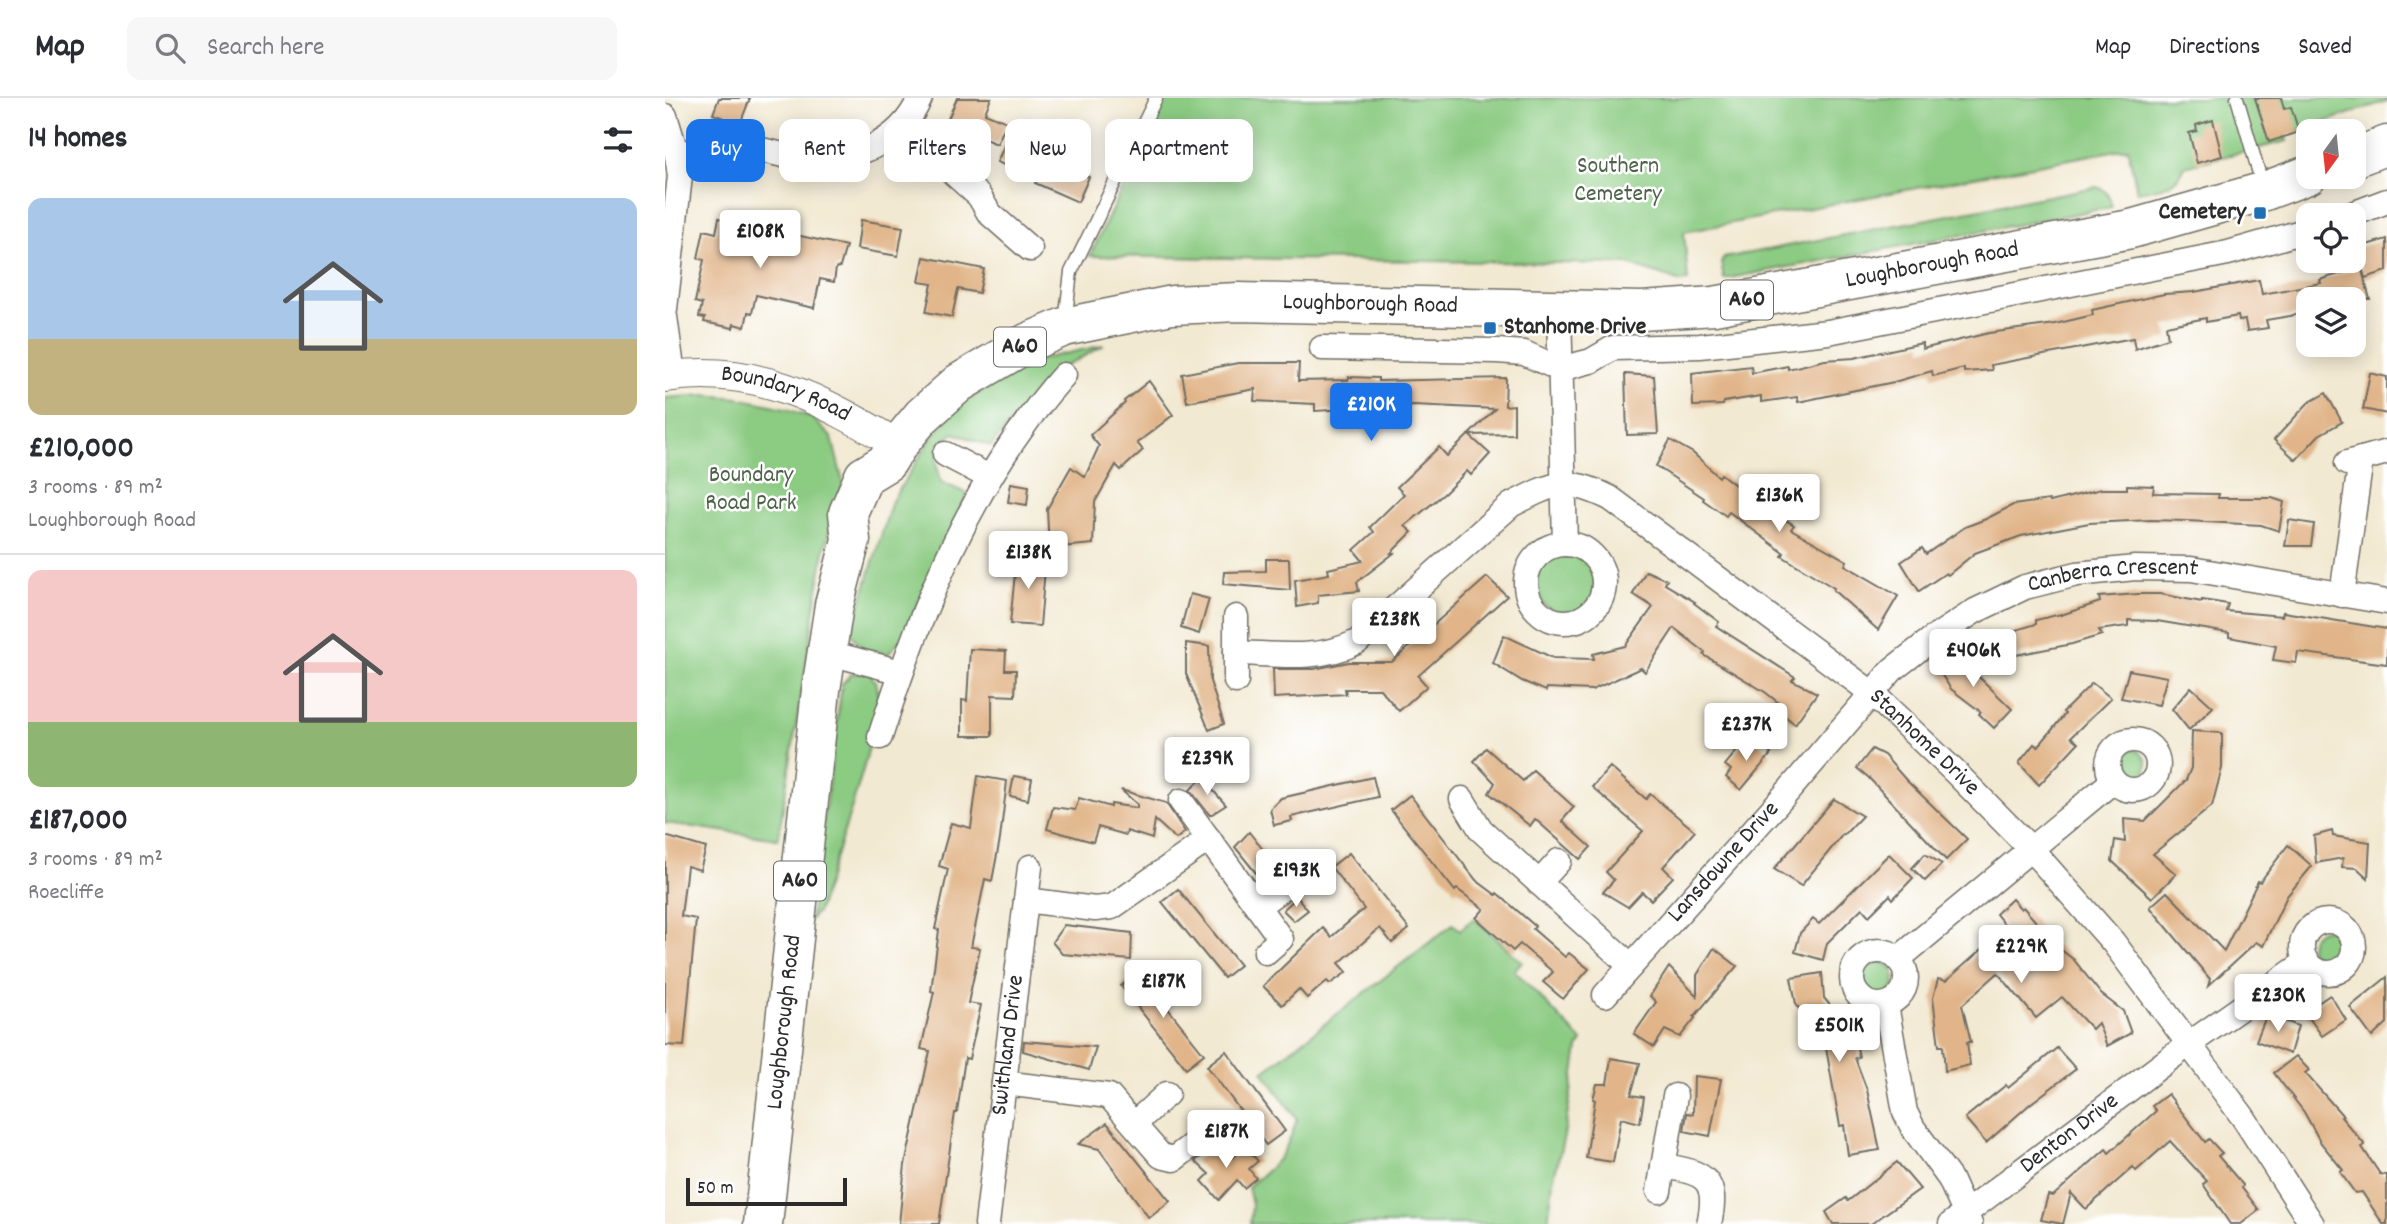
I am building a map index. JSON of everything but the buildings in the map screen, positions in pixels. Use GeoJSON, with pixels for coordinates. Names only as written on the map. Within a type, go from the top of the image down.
{"type":"FeatureCollection","features":[{"type":"Feature","properties":{"kind":"main road"},"geometry":{"type":"LineString","coordinates":[[2366,153],[2387,145]]}},
{"type":"Feature","properties":{"kind":"main road","name":"Loughborough Road"},"geometry":{"type":"LineString","coordinates":[[763,1224],[826,653],[834,605],[851,540],[848,513],[864,477],[892,454],[922,416],[959,383],[1029,342],[1064,327],[1172,305],[1239,302],[1642,311],[1714,306],[2131,229],[2265,191],[2296,179]]}},
{"type":"Feature","properties":{"kind":"street"},"geometry":{"type":"LineString","coordinates":[[908,119],[920,98]]}},
{"type":"Feature","properties":{"kind":"street"},"geometry":{"type":"LineString","coordinates":[[665,116],[677,155],[679,188],[665,309]]}},
{"type":"Feature","properties":{"kind":"street"},"geometry":{"type":"LineString","coordinates":[[677,155],[726,145],[802,159],[829,159],[855,154],[884,141]]}},
{"type":"Feature","properties":{"kind":"street"},"geometry":{"type":"LineString","coordinates":[[963,182],[979,196],[989,213],[1030,249]]}},
{"type":"Feature","properties":{"kind":"street"},"geometry":{"type":"LineString","coordinates":[[2366,209],[2387,201]]}},
{"type":"Feature","properties":{"kind":"street","name":"Loughborough Road"},"geometry":{"type":"LineString","coordinates":[[1322,348],[1511,352],[1524,354],[1560,369],[1591,361],[1613,348],[1700,346],[1828,332],[2228,253],[2296,233]]}},
{"type":"Feature","properties":{"kind":"street"},"geometry":{"type":"LineString","coordinates":[[1559,310],[1565,544]]}},
{"type":"Feature","properties":{"kind":"street"},"geometry":{"type":"LineString","coordinates":[[665,317],[669,376]]}},
{"type":"Feature","properties":{"kind":"street","name":"Boundary Road"},"geometry":{"type":"LineString","coordinates":[[669,376],[706,373],[778,385],[825,404],[892,454]]}},
{"type":"Feature","properties":{"kind":"street"},"geometry":{"type":"LineString","coordinates":[[880,737],[901,673],[940,573],[989,477],[1036,407],[1064,375]]}},
{"type":"Feature","properties":{"kind":"street"},"geometry":{"type":"LineString","coordinates":[[2342,594],[2353,462],[2387,452]]}},
{"type":"Feature","properties":{"kind":"street"},"geometry":{"type":"LineString","coordinates":[[945,454],[989,477]]}},
{"type":"Feature","properties":{"kind":"street"},"geometry":{"type":"LineString","coordinates":[[1236,653],[1320,655],[1339,651],[1357,642],[1511,505],[1564,483]]}},
{"type":"Feature","properties":{"kind":"street","name":"Stanhome Drive"},"geometry":{"type":"LineString","coordinates":[[1564,483],[1586,486],[1611,498],[1873,694],[1956,773],[2031,849],[2113,942],[2243,1117],[2312,1224]]}},
{"type":"Feature","properties":{"kind":"street","name":"Canberra Crescent"},"geometry":{"type":"LineString","coordinates":[[1873,694],[1892,670],[1975,611],[2025,587],[2077,574],[2135,568],[2191,569],[2387,602]]}},
{"type":"Feature","properties":{"kind":"street"},"geometry":{"type":"LineString","coordinates":[[1236,617],[1236,681]]}},
{"type":"Feature","properties":{"kind":"street"},"geometry":{"type":"LineString","coordinates":[[826,653],[901,673]]}},
{"type":"Feature","properties":{"kind":"street","name":"Lansdowne Drive"},"geometry":{"type":"LineString","coordinates":[[1605,995],[1873,694]]}},
{"type":"Feature","properties":{"kind":"street"},"geometry":{"type":"LineString","coordinates":[[1898,960],[2113,781]]}},
{"type":"Feature","properties":{"kind":"street"},"geometry":{"type":"LineString","coordinates":[[1462,799],[1481,830],[1631,967]]}},
{"type":"Feature","properties":{"kind":"street"},"geometry":{"type":"LineString","coordinates":[[1181,801],[1281,939],[1266,952]]}},
{"type":"Feature","properties":{"kind":"street"},"geometry":{"type":"LineString","coordinates":[[1025,900],[1095,909],[1112,907],[1209,839]]}},
{"type":"Feature","properties":{"kind":"street"},"geometry":{"type":"LineString","coordinates":[[1539,883],[1559,861]]}},
{"type":"Feature","properties":{"kind":"street","name":"Swithland Drive"},"geometry":{"type":"LineString","coordinates":[[987,1224],[1030,867]]}},
{"type":"Feature","properties":{"kind":"street"},"geometry":{"type":"LineString","coordinates":[[1258,906],[1288,884]]}},
{"type":"Feature","properties":{"kind":"street"},"geometry":{"type":"LineString","coordinates":[[1872,952],[1891,954],[1903,966],[1906,982],[1899,996],[1886,1005],[1877,1006],[1859,998],[1854,990],[1852,971],[1856,962],[1872,952]]}},
{"type":"Feature","properties":{"kind":"street","name":"Denton Drive"},"geometry":{"type":"LineString","coordinates":[[1962,1220],[2189,1044],[2306,961]]}},
{"type":"Feature","properties":{"kind":"street"},"geometry":{"type":"LineString","coordinates":[[1886,1005],[1905,1112],[1913,1128],[1950,1179],[1962,1220]]}},
{"type":"Feature","properties":{"kind":"street"},"geometry":{"type":"LineString","coordinates":[[1004,1083],[1109,1096],[1161,1156],[1174,1159],[1209,1132]]}},
{"type":"Feature","properties":{"kind":"street"},"geometry":{"type":"LineString","coordinates":[[1134,1124],[1167,1094]]}},
{"type":"Feature","properties":{"kind":"street"},"geometry":{"type":"LineString","coordinates":[[1659,1191],[1675,1096]]}},
{"type":"Feature","properties":{"kind":"street"},"geometry":{"type":"LineString","coordinates":[[1663,1166],[1688,1170],[1701,1175],[1710,1183],[1713,1195],[1709,1224]]}},
{"type":"Feature","properties":{"kind":"lane"},"geometry":{"type":"LineString","coordinates":[[1064,327],[1071,272],[1156,98]]}},
{"type":"Feature","properties":{"kind":"lane"},"geometry":{"type":"LineString","coordinates":[[2237,98],[2265,191]]}},
{"type":"Feature","properties":{"kind":"green space","name":"Southern Cemetery"},"geometry":{"type":"Polygon","coordinates":[[[1165,98],[2387,98],[2387,101],[2333,119],[2296,119],[2296,131],[2285,135],[2287,141],[2185,166],[2177,179],[2166,186],[2153,189],[2137,192],[2128,148],[1684,232],[1688,281],[1681,282],[1628,264],[1090,256],[1125,182],[1253,182],[1253,119],[1155,119],[1165,98]]]}},
{"type":"Feature","properties":{"kind":"green space"},"geometry":{"type":"Polygon","coordinates":[[[2096,187],[2107,194],[2112,207],[1724,279],[1721,263],[1724,258],[2096,187]]]}},
{"type":"Feature","properties":{"kind":"green space"},"geometry":{"type":"Polygon","coordinates":[[[1104,345],[1053,373],[991,446],[954,433],[939,449],[937,467],[941,482],[968,494],[903,637],[888,654],[862,649],[851,633],[892,501],[932,437],[961,403],[1042,359],[1104,345]]]}},
{"type":"Feature","properties":{"kind":"green space","name":"Boundary Road Park"},"geometry":{"type":"Polygon","coordinates":[[[705,395],[738,398],[785,408],[812,418],[832,438],[843,483],[824,551],[778,839],[665,823],[665,398],[705,395]]]}},
{"type":"Feature","properties":{"kind":"green space"},"geometry":{"type":"Polygon","coordinates":[[[1559,553],[1571,553],[1590,566],[1595,583],[1593,595],[1582,608],[1571,613],[1559,613],[1540,600],[1535,589],[1535,577],[1548,558],[1559,553]]]}},
{"type":"Feature","properties":{"kind":"green space"},"geometry":{"type":"Polygon","coordinates":[[[869,672],[877,686],[878,703],[873,729],[855,796],[818,911],[810,920],[842,684],[851,674],[869,672]]]}},
{"type":"Feature","properties":{"kind":"green space"},"geometry":{"type":"Polygon","coordinates":[[[2132,750],[2143,754],[2147,765],[2143,776],[2132,780],[2121,776],[2117,765],[2121,754],[2132,750]]]}},
{"type":"Feature","properties":{"kind":"green space"},"geometry":{"type":"Polygon","coordinates":[[[1474,918],[1522,962],[1514,970],[1582,1041],[1578,1048],[1564,1136],[1553,1181],[1548,1224],[1250,1224],[1252,1205],[1248,1187],[1279,1158],[1289,1142],[1297,1119],[1263,1072],[1453,924],[1460,930],[1474,918]]]}},
{"type":"Feature","properties":{"kind":"green space"},"geometry":{"type":"Polygon","coordinates":[[[2328,929],[2341,934],[2346,947],[2341,960],[2328,965],[2315,960],[2310,947],[2315,934],[2328,929]]]}},
{"type":"Feature","properties":{"kind":"green space"},"geometry":{"type":"Polygon","coordinates":[[[1878,962],[1890,967],[1895,979],[1890,991],[1878,996],[1866,991],[1861,979],[1866,967],[1878,962]]]}},
{"type":"Feature","properties":{"kind":"place","name":"Cemetery"},"geometry":{"type":"Point","coordinates":[2260,213]}},
{"type":"Feature","properties":{"kind":"place","name":"Stanhome Drive"},"geometry":{"type":"Point","coordinates":[1490,328]}}]}
